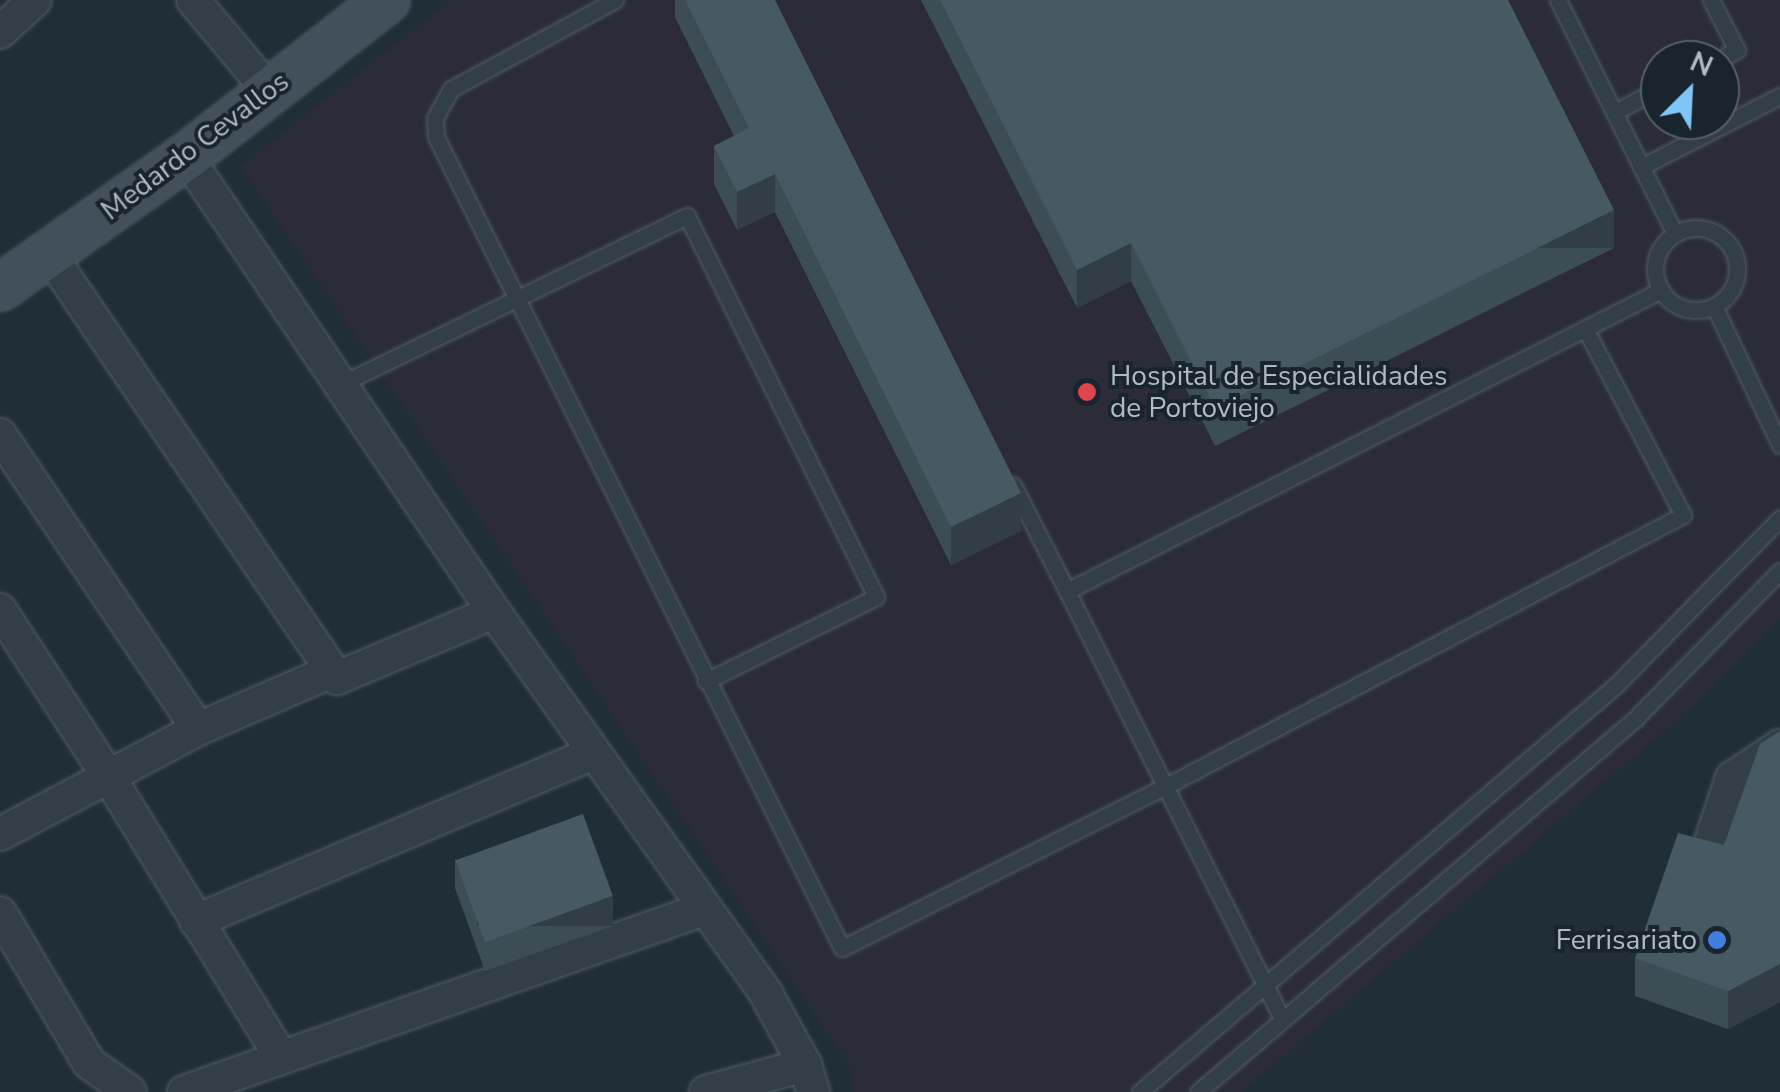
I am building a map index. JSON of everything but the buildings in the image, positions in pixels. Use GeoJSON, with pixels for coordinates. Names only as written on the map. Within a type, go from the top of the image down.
{"type":"FeatureCollection","features":[{"type":"Feature","properties":{"kind":"street"},"geometry":{"type":"LineString","coordinates":[[0,32],[36,0]]}},
{"type":"Feature","properties":{"kind":"street"},"geometry":{"type":"LineString","coordinates":[[193,0],[269,92]]}},
{"type":"Feature","properties":{"kind":"street","name":"Medardo Cevallos"},"geometry":{"type":"LineString","coordinates":[[0,287],[186,156],[386,0]]}},
{"type":"Feature","properties":{"kind":"street"},"geometry":{"type":"LineString","coordinates":[[186,156],[494,612],[766,994],[809,1078],[706,1092]]}},
{"type":"Feature","properties":{"kind":"street"},"geometry":{"type":"LineString","coordinates":[[49,254],[336,678],[494,612]]}},
{"type":"Feature","properties":{"kind":"street"},"geometry":{"type":"LineString","coordinates":[[0,435],[198,729]]}},
{"type":"Feature","properties":{"kind":"street"},"geometry":{"type":"LineString","coordinates":[[0,610],[108,774],[280,1057]]}},
{"type":"Feature","properties":{"kind":"street"},"geometry":{"type":"LineString","coordinates":[[0,834],[198,729],[332,671]]}},
{"type":"Feature","properties":{"kind":"street"},"geometry":{"type":"LineString","coordinates":[[1704,862],[1732,778],[1780,746]]}},
{"type":"Feature","properties":{"kind":"street"},"geometry":{"type":"LineString","coordinates":[[196,921],[593,753]]}},
{"type":"Feature","properties":{"kind":"street"},"geometry":{"type":"LineString","coordinates":[[184,1092],[704,909]]}},
{"type":"Feature","properties":{"kind":"street"},"geometry":{"type":"LineString","coordinates":[[0,913],[90,1078],[130,1092]]}},
{"type":"Feature","properties":{"kind":"lane"},"geometry":{"type":"LineString","coordinates":[[615,0],[452,88],[435,118],[442,155],[518,298],[842,948],[1164,787],[1683,514],[1586,330]]}},
{"type":"Feature","properties":{"kind":"lane"},"geometry":{"type":"LineString","coordinates":[[1558,0],[1674,234]]}},
{"type":"Feature","properties":{"kind":"lane"},"geometry":{"type":"LineString","coordinates":[[1711,0],[1732,40]]}},
{"type":"Feature","properties":{"kind":"lane"},"geometry":{"type":"LineString","coordinates":[[1641,167],[1780,96]]}},
{"type":"Feature","properties":{"kind":"lane"},"geometry":{"type":"LineString","coordinates":[[1614,112],[1640,98]]}},
{"type":"Feature","properties":{"kind":"lane"},"geometry":{"type":"LineString","coordinates":[[340,384],[687,216],[876,596],[706,681]]}},
{"type":"Feature","properties":{"kind":"lane"},"geometry":{"type":"LineString","coordinates":[[1700,228],[1724,239],[1732,249],[1737,275],[1726,298],[1703,310],[1679,306],[1661,290],[1656,278],[1658,253],[1674,234],[1700,228]]}},
{"type":"Feature","properties":{"kind":"lane"},"geometry":{"type":"LineString","coordinates":[[1067,591],[1661,290]]}},
{"type":"Feature","properties":{"kind":"lane"},"geometry":{"type":"LineString","coordinates":[[1714,306],[1780,445]]}},
{"type":"Feature","properties":{"kind":"lane"},"geometry":{"type":"LineString","coordinates":[[1005,469],[1282,1020]]}},
{"type":"Feature","properties":{"kind":"lane"},"geometry":{"type":"LineString","coordinates":[[1140,1092],[1615,686],[1780,518]]}},
{"type":"Feature","properties":{"kind":"lane"},"geometry":{"type":"LineString","coordinates":[[1198,1092],[1635,719],[1780,571]]}},
{"type":"Feature","properties":{"kind":"shaded area","name":"Hospital de Especialidades de Portoviejo"},"geometry":{"type":"Polygon","coordinates":[[[451,0],[1780,0],[1780,619],[1697,703],[1242,1092],[853,1092],[848,1063],[241,166],[451,0]]]}},
{"type":"Feature","properties":{"kind":"place","name":"Hospital de Especialidades de Portoviejo"},"geometry":{"type":"Point","coordinates":[1087,392]}},
{"type":"Feature","properties":{"kind":"place","name":"Ferrisariato"},"geometry":{"type":"Point","coordinates":[1717,940]}}]}
